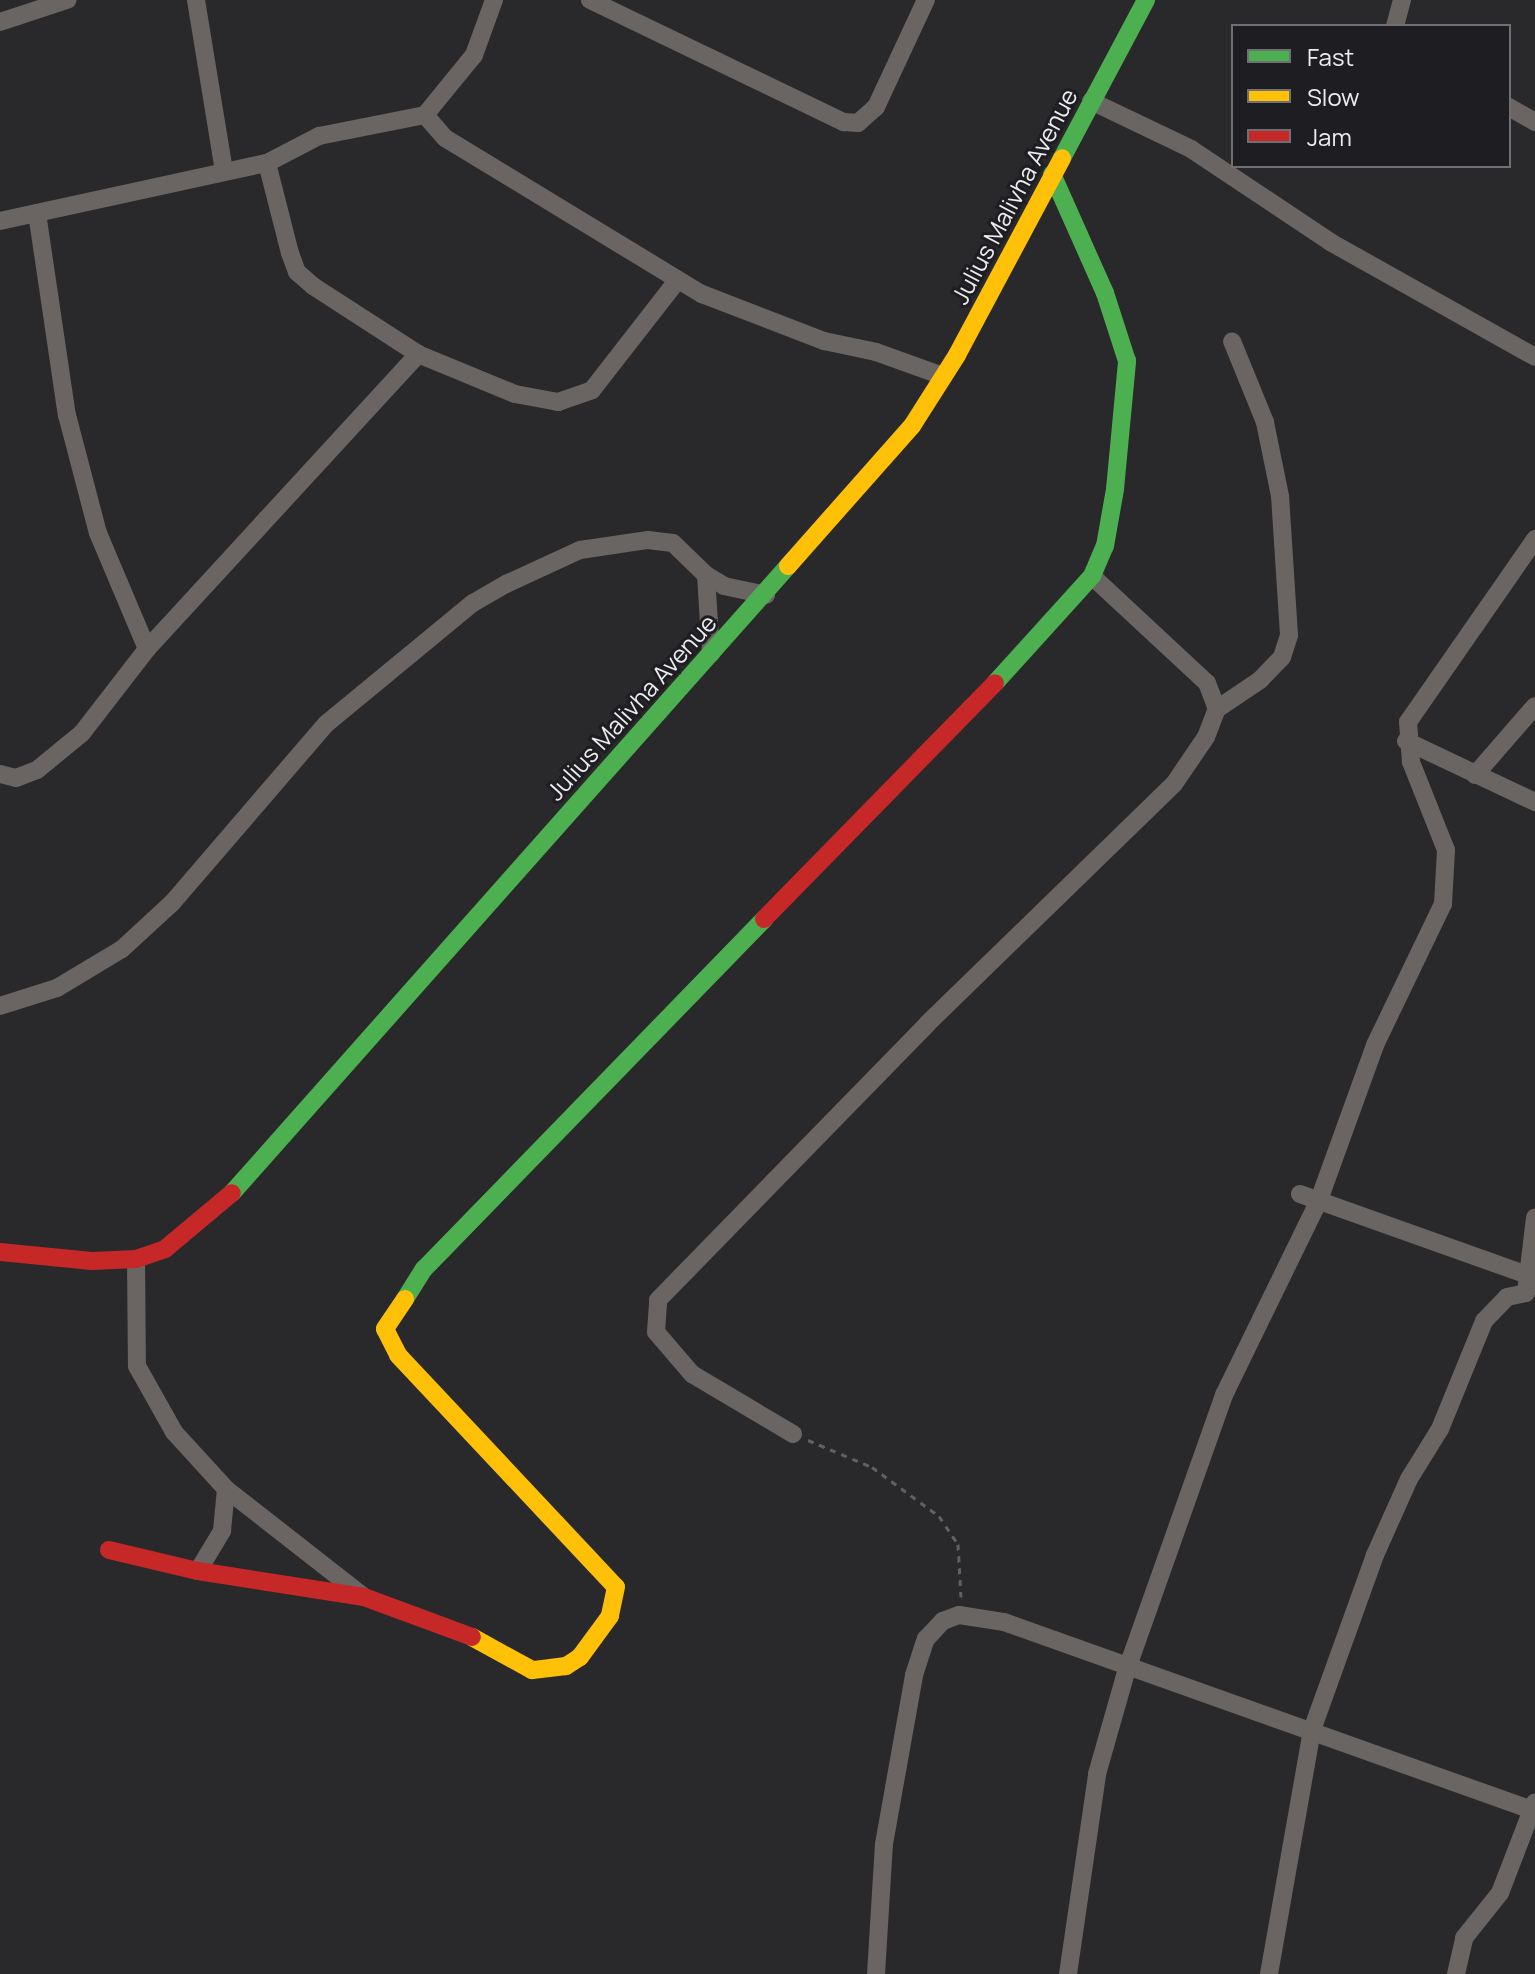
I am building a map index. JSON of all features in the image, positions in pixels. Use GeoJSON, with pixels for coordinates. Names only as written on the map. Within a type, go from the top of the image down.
{"type":"FeatureCollection","features":[{"type":"Feature","properties":{"kind":"street"},"geometry":{"type":"LineString","coordinates":[[0,22],[67,0]]}},
{"type":"Feature","properties":{"kind":"street"},"geometry":{"type":"LineString","coordinates":[[196,0],[224,171]]}},
{"type":"Feature","properties":{"kind":"street"},"geometry":{"type":"LineString","coordinates":[[0,221],[267,163],[319,136],[425,115],[474,55],[494,0]]}},
{"type":"Feature","properties":{"kind":"street"},"geometry":{"type":"LineString","coordinates":[[590,0],[844,122],[858,123],[876,107],[926,0]]}},
{"type":"Feature","properties":{"kind":"street","name":"Julius Malivha Avenue"},"geometry":{"type":"LineString","coordinates":[[0,1252],[92,1261],[136,1259],[165,1249],[226,1199],[903,438],[943,376],[1146,0]]}},
{"type":"Feature","properties":{"kind":"street"},"geometry":{"type":"LineString","coordinates":[[1396,24],[1402,0]]}},
{"type":"Feature","properties":{"kind":"street"},"geometry":{"type":"LineString","coordinates":[[1091,101],[1191,149],[1332,243],[1535,357]]}},
{"type":"Feature","properties":{"kind":"street"},"geometry":{"type":"LineString","coordinates":[[1511,108],[1535,122]]}},
{"type":"Feature","properties":{"kind":"street"},"geometry":{"type":"LineString","coordinates":[[425,115],[445,138],[474,159],[677,281],[824,341],[876,352],[943,376]]}},
{"type":"Feature","properties":{"kind":"street"},"geometry":{"type":"LineString","coordinates":[[267,163],[297,272],[418,354],[515,394],[548,402],[574,400],[592,390],[677,281]]}},
{"type":"Feature","properties":{"kind":"street"},"geometry":{"type":"LineString","coordinates":[[109,1550],[198,1571],[364,1597],[481,1640],[532,1670],[566,1666],[590,1644],[616,1601],[616,1587],[398,1355],[385,1329],[389,1317],[424,1269],[1052,624],[1092,576],[1105,546],[1115,489],[1127,361],[1105,293],[1052,174]]}},
{"type":"Feature","properties":{"kind":"street"},"geometry":{"type":"LineString","coordinates":[[37,213],[67,415],[98,533],[147,649]]}},
{"type":"Feature","properties":{"kind":"street"},"geometry":{"type":"LineString","coordinates":[[793,1434],[692,1374],[656,1332],[658,1300],[927,1024],[1174,784],[1206,737],[1217,709],[1260,680],[1282,657],[1289,635],[1280,496],[1265,422],[1232,341]]}},
{"type":"Feature","properties":{"kind":"street"},"geometry":{"type":"LineString","coordinates":[[0,774],[16,778],[56,757],[82,733],[147,649],[418,354]]}},
{"type":"Feature","properties":{"kind":"street"},"geometry":{"type":"LineString","coordinates":[[1068,1974],[1097,1774],[1127,1669],[1224,1395],[1319,1200],[1375,1045],[1443,904],[1446,850],[1406,741],[1408,722],[1421,699],[1535,539]]}},
{"type":"Feature","properties":{"kind":"street"},"geometry":{"type":"LineString","coordinates":[[0,1006],[57,988],[122,949],[172,903],[326,724],[473,603],[580,550],[648,540],[673,543],[706,575],[724,586],[766,595]]}},
{"type":"Feature","properties":{"kind":"street"},"geometry":{"type":"LineString","coordinates":[[706,575],[711,654]]}},
{"type":"Feature","properties":{"kind":"street"},"geometry":{"type":"LineString","coordinates":[[1092,576],[1197,670],[1217,709]]}},
{"type":"Feature","properties":{"kind":"street"},"geometry":{"type":"LineString","coordinates":[[1475,775],[1535,706]]}},
{"type":"Feature","properties":{"kind":"street"},"geometry":{"type":"LineString","coordinates":[[1406,741],[1535,802]]}},
{"type":"Feature","properties":{"kind":"street"},"geometry":{"type":"LineString","coordinates":[[1300,1194],[1530,1288]]}},
{"type":"Feature","properties":{"kind":"street"},"geometry":{"type":"LineString","coordinates":[[1530,1288],[1535,1218]]}},
{"type":"Feature","properties":{"kind":"street"},"geometry":{"type":"LineString","coordinates":[[136,1259],[137,1366],[174,1432],[226,1489],[364,1597]]}},
{"type":"Feature","properties":{"kind":"street"},"geometry":{"type":"LineString","coordinates":[[1269,1974],[1312,1730],[1375,1555],[1409,1479],[1440,1429],[1484,1321],[1507,1297],[1530,1288]]}},
{"type":"Feature","properties":{"kind":"street"},"geometry":{"type":"LineString","coordinates":[[198,1571],[222,1531],[226,1489]]}},
{"type":"Feature","properties":{"kind":"street"},"geometry":{"type":"LineString","coordinates":[[876,1974],[886,1829],[914,1675],[926,1639],[943,1621],[959,1615],[1004,1622],[1127,1669],[1533,1806],[1500,1893],[1464,1938],[1456,1974]]}},
{"type":"Feature","properties":{"kind":"path"},"geometry":{"type":"LineString","coordinates":[[793,1434],[872,1467],[939,1516],[958,1544],[959,1615]]}},
{"type":"Feature","properties":{"kind":"traffic: fast"},"geometry":{"type":"LineString","coordinates":[[1062,158],[1146,0]]}},
{"type":"Feature","properties":{"kind":"traffic: fast"},"geometry":{"type":"LineString","coordinates":[[995,683],[1092,576],[1105,546],[1115,489],[1127,361],[1105,293],[1052,174]]}},
{"type":"Feature","properties":{"kind":"traffic: fast"},"geometry":{"type":"LineString","coordinates":[[232,1193],[788,566]]}},
{"type":"Feature","properties":{"kind":"traffic: fast"},"geometry":{"type":"LineString","coordinates":[[405,1299],[424,1269],[764,919]]}},
{"type":"Feature","properties":{"kind":"traffic: slow"},"geometry":{"type":"LineString","coordinates":[[788,566],[912,426],[957,355],[1062,158]]}},
{"type":"Feature","properties":{"kind":"traffic: slow"},"geometry":{"type":"LineString","coordinates":[[405,1299],[385,1329],[398,1355],[616,1587],[610,1616],[580,1657],[566,1666],[532,1670],[472,1637]]}},
{"type":"Feature","properties":{"kind":"traffic: jam"},"geometry":{"type":"LineString","coordinates":[[764,919],[995,683]]}},
{"type":"Feature","properties":{"kind":"traffic: jam"},"geometry":{"type":"LineString","coordinates":[[0,1252],[92,1261],[136,1259],[165,1249],[232,1193]]}},
{"type":"Feature","properties":{"kind":"traffic: jam"},"geometry":{"type":"LineString","coordinates":[[109,1550],[198,1571],[364,1597],[472,1637]]}}]}
